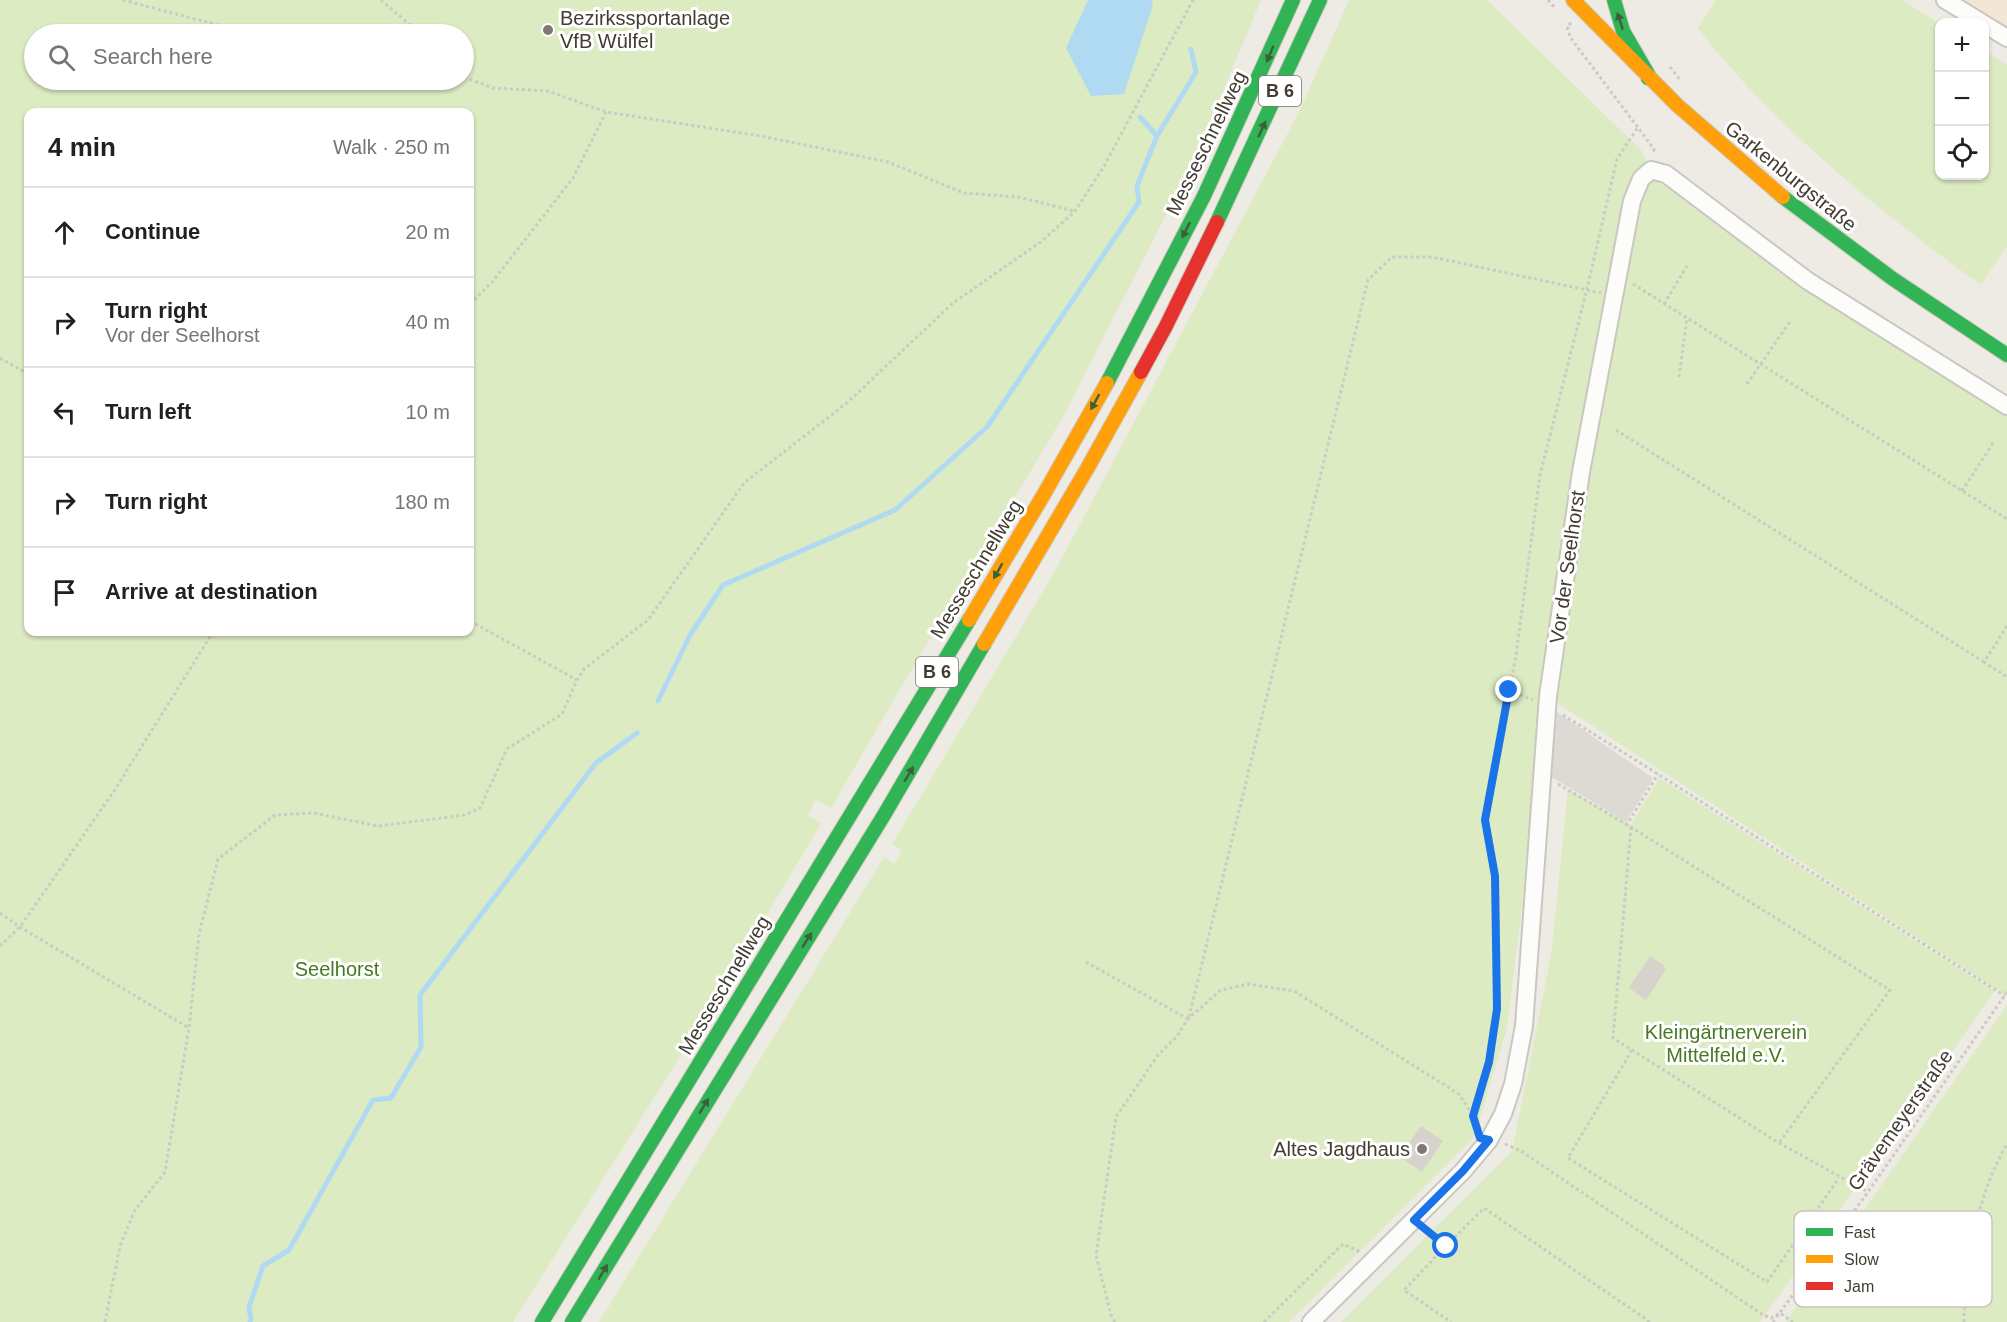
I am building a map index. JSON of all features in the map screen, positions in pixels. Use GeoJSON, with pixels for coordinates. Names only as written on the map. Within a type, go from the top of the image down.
{"type":"FeatureCollection","features":[{"type":"Feature","properties":{"kind":"main road","name":"Messeschnellweg"},"geometry":{"type":"LineString","coordinates":[[542,1322],[984,596],[1066,455],[1150,302],[1260,78],[1293,0]]}},
{"type":"Feature","properties":{"kind":"main road","name":"B 6"},"geometry":{"type":"LineString","coordinates":[[572,1322],[884,815],[1087,469],[1166,326],[1238,182],[1320,0]]}},
{"type":"Feature","properties":{"kind":"main road","name":"Garkenburgstraße"},"geometry":{"type":"LineString","coordinates":[[1574,0],[1648,78],[1713,138],[1782,196],[1865,260],[2007,355]]}},
{"type":"Feature","properties":{"kind":"main road"},"geometry":{"type":"LineString","coordinates":[[1614,0],[1623,31],[1648,74],[1648,78]]}},
{"type":"Feature","properties":{"kind":"street"},"geometry":{"type":"LineString","coordinates":[[1945,0],[1975,18]]}},
{"type":"Feature","properties":{"kind":"street"},"geometry":{"type":"LineString","coordinates":[[1989,27],[2007,38]]}},
{"type":"Feature","properties":{"kind":"street"},"geometry":{"type":"LineString","coordinates":[[1651,170],[1666,174],[1808,281],[2007,406]]}},
{"type":"Feature","properties":{"kind":"street","name":"Vor der Seelhorst"},"geometry":{"type":"LineString","coordinates":[[1311,1322],[1463,1171],[1489,1140],[1503,1114],[1513,1084],[1524,1026],[1541,774],[1548,706],[1581,472],[1612,296],[1632,201],[1641,179],[1651,170]]}},
{"type":"Feature","properties":{"kind":"path"},"geometry":{"type":"LineString","coordinates":[[123,0],[214,24]]}},
{"type":"Feature","properties":{"kind":"path"},"geometry":{"type":"LineString","coordinates":[[381,0],[409,24]]}},
{"type":"Feature","properties":{"kind":"path"},"geometry":{"type":"LineString","coordinates":[[105,1322],[120,1246],[135,1210],[165,1172],[189,1028],[199,934],[218,859],[275,815],[315,813],[378,826],[465,815],[480,808],[507,749],[562,714],[584,669],[648,620],[744,483],[848,402],[953,303],[1042,241],[1075,211],[1103,168],[1193,0]]}},
{"type":"Feature","properties":{"kind":"path"},"geometry":{"type":"LineString","coordinates":[[1569,24],[1567,26],[1570,38],[1654,149],[1651,170]]}},
{"type":"Feature","properties":{"kind":"path"},"geometry":{"type":"LineString","coordinates":[[1665,61],[1683,83]]}},
{"type":"Feature","properties":{"kind":"path"},"geometry":{"type":"LineString","coordinates":[[474,81],[493,88],[548,91],[606,112],[761,136],[888,162],[964,193],[1019,197],[1075,211]]}},
{"type":"Feature","properties":{"kind":"path"},"geometry":{"type":"LineString","coordinates":[[474,300],[493,281],[573,178],[606,112]]}},
{"type":"Feature","properties":{"kind":"path"},"geometry":{"type":"LineString","coordinates":[[1473,1116],[1489,1062],[1497,1009],[1495,876],[1485,820],[1516,656],[1540,475],[1617,159],[1638,127]]}},
{"type":"Feature","properties":{"kind":"path"},"geometry":{"type":"LineString","coordinates":[[1188,1019],[1368,280],[1392,257],[1432,257],[1612,296]]}},
{"type":"Feature","properties":{"kind":"path"},"geometry":{"type":"LineString","coordinates":[[1664,304],[1687,266]]}},
{"type":"Feature","properties":{"kind":"path"},"geometry":{"type":"LineString","coordinates":[[1631,283],[2007,519]]}},
{"type":"Feature","properties":{"kind":"path"},"geometry":{"type":"LineString","coordinates":[[1679,377],[1686,318]]}},
{"type":"Feature","properties":{"kind":"path"},"geometry":{"type":"LineString","coordinates":[[1747,384],[1791,320]]}},
{"type":"Feature","properties":{"kind":"path"},"geometry":{"type":"LineString","coordinates":[[0,358],[24,372]]}},
{"type":"Feature","properties":{"kind":"path"},"geometry":{"type":"LineString","coordinates":[[1616,430],[2007,677]]}},
{"type":"Feature","properties":{"kind":"path"},"geometry":{"type":"LineString","coordinates":[[1962,491],[1993,443]]}},
{"type":"Feature","properties":{"kind":"path"},"geometry":{"type":"LineString","coordinates":[[474,623],[577,680]]}},
{"type":"Feature","properties":{"kind":"path"},"geometry":{"type":"LineString","coordinates":[[1984,662],[2007,626]]}},
{"type":"Feature","properties":{"kind":"path"},"geometry":{"type":"LineString","coordinates":[[0,946],[20,927],[114,791],[211,636]]}},
{"type":"Feature","properties":{"kind":"path"},"geometry":{"type":"LineString","coordinates":[[1509,690],[1548,706],[2006,994]]}},
{"type":"Feature","properties":{"kind":"path"},"geometry":{"type":"LineString","coordinates":[[1541,774],[1890,990],[1779,1143]]}},
{"type":"Feature","properties":{"kind":"path"},"geometry":{"type":"LineString","coordinates":[[1626,826],[1658,774]]}},
{"type":"Feature","properties":{"kind":"path"},"geometry":{"type":"LineString","coordinates":[[1631,828],[1613,1038],[1779,1143],[1868,1192]]}},
{"type":"Feature","properties":{"kind":"path"},"geometry":{"type":"LineString","coordinates":[[0,913],[189,1028]]}},
{"type":"Feature","properties":{"kind":"path"},"geometry":{"type":"LineString","coordinates":[[1086,962],[1188,1019]]}},
{"type":"Feature","properties":{"kind":"path"},"geometry":{"type":"LineString","coordinates":[[1115,1322],[1111,1315],[1096,1255],[1116,1117],[1158,1055],[1177,1036],[1188,1019],[1221,990],[1248,984],[1294,991],[1459,1094],[1473,1116],[1480,1138],[1517,1148],[1763,1315],[1771,1318],[1780,1313],[1794,1322]]}},
{"type":"Feature","properties":{"kind":"path","name":"Grävemeyerstraße"},"geometry":{"type":"LineString","coordinates":[[1854,1211],[2006,994]]}},
{"type":"Feature","properties":{"kind":"path"},"geometry":{"type":"LineString","coordinates":[[1632,1050],[1568,1158],[1767,1282],[1794,1243]]}},
{"type":"Feature","properties":{"kind":"path"},"geometry":{"type":"LineString","coordinates":[[1980,1211],[1985,1193],[2007,1144]]}},
{"type":"Feature","properties":{"kind":"path"},"geometry":{"type":"LineString","coordinates":[[1816,1211],[1839,1177]]}},
{"type":"Feature","properties":{"kind":"path"},"geometry":{"type":"LineString","coordinates":[[1451,1322],[1404,1290],[1484,1208],[1650,1322]]}},
{"type":"Feature","properties":{"kind":"path"},"geometry":{"type":"LineString","coordinates":[[1414,1220],[1446,1246]]}},
{"type":"Feature","properties":{"kind":"path"},"geometry":{"type":"LineString","coordinates":[[1264,1322],[1343,1244],[1375,1259]]}},
{"type":"Feature","properties":{"kind":"path","name":"Grävemeyerstraße"},"geometry":{"type":"LineString","coordinates":[[1773,1322],[1794,1294]]}},
{"type":"Feature","properties":{"kind":"path"},"geometry":{"type":"LineString","coordinates":[[1964,1322],[1965,1307]]}},
{"type":"Feature","properties":{"kind":"shaded area"},"geometry":{"type":"Polygon","coordinates":[[[1952,0],[2007,0],[2007,35],[1989,24],[1989,18],[1980,18],[1952,0]]]}},
{"type":"Feature","properties":{"kind":"shaded area"},"geometry":{"type":"Polygon","coordinates":[[[1548,706],[1653,778],[1626,822],[1540,770],[1548,706]]]}},
{"type":"Feature","properties":{"kind":"green space","name":"Seelhorst"},"geometry":{"type":"Polygon","coordinates":[[[0,0],[1261,0],[1195,158],[1063,417],[831,808],[815,800],[808,815],[821,824],[720,993],[513,1322],[0,1322],[0,0]]]}},
{"type":"Feature","properties":{"kind":"green space"},"geometry":{"type":"Polygon","coordinates":[[[1349,0],[1487,0],[1641,150],[1651,170],[1808,281],[2007,406],[2007,992],[2005,995],[1548,697],[1507,1027],[1475,1136],[1289,1322],[599,1322],[884,857],[894,864],[902,850],[892,844],[1054,573],[1300,110],[1349,0]]]}},
{"type":"Feature","properties":{"kind":"green space"},"geometry":{"type":"Polygon","coordinates":[[[1716,0],[1902,0],[1935,21],[1935,180],[1989,180],[1989,54],[2007,65],[2007,246],[1981,285],[1867,198],[1794,134],[1760,100],[1698,28],[1716,0]]]}},
{"type":"Feature","properties":{"kind":"green space","name":"Kleingärtnerverein Mittelfeld e.V."},"geometry":{"type":"Polygon","coordinates":[[[1659,778],[1995,991],[1839,1211],[1794,1211],[1794,1274],[1760,1322],[1341,1322],[1512,1151],[1551,955],[1568,789],[1631,825],[1659,778]]]}},
{"type":"Feature","properties":{"kind":"green space"},"geometry":{"type":"Polygon","coordinates":[[[2007,1005],[2007,1322],[1786,1322],[1796,1307],[1992,1307],[1992,1211],[1863,1211],[2007,1005]]]}},
{"type":"Feature","properties":{"kind":"water"},"geometry":{"type":"Polygon","coordinates":[[[1088,0],[1151,0],[1153,5],[1124,94],[1091,96],[1066,48],[1088,0]]]}},
{"type":"Feature","properties":{"kind":"building"},"geometry":{"type":"Polygon","coordinates":[[[1650,956],[1666,969],[1646,1000],[1629,988],[1650,956]]]}},
{"type":"Feature","properties":{"kind":"building","name":"Altes Jagdhaus"},"geometry":{"type":"Polygon","coordinates":[[[1421,1126],[1443,1141],[1422,1172],[1400,1157],[1421,1126]]]}},
{"type":"Feature","properties":{"kind":"waterway"},"geometry":{"type":"LineString","coordinates":[[1157,136],[1196,72],[1191,49]]}},
{"type":"Feature","properties":{"kind":"waterway"},"geometry":{"type":"LineString","coordinates":[[658,701],[690,635],[723,585],[895,510],[987,427],[1139,202],[1137,186],[1157,136],[1140,117]]}},
{"type":"Feature","properties":{"kind":"waterway"},"geometry":{"type":"LineString","coordinates":[[250,1322],[249,1307],[263,1266],[289,1250],[373,1100],[391,1098],[421,1047],[420,995],[596,763],[637,733]]}},
{"type":"Feature","properties":{"kind":"traffic: fast"},"geometry":{"type":"LineString","coordinates":[[1107,383],[1204,196],[1293,0]]}},
{"type":"Feature","properties":{"kind":"traffic: fast"},"geometry":{"type":"LineString","coordinates":[[1217,222],[1320,0]]}},
{"type":"Feature","properties":{"kind":"traffic: fast"},"geometry":{"type":"LineString","coordinates":[[1614,0],[1623,31],[1648,74],[1648,78]]}},
{"type":"Feature","properties":{"kind":"traffic: fast"},"geometry":{"type":"LineString","coordinates":[[1783,197],[1893,279],[2007,355]]}},
{"type":"Feature","properties":{"kind":"traffic: fast"},"geometry":{"type":"LineString","coordinates":[[542,1322],[969,620]]}},
{"type":"Feature","properties":{"kind":"traffic: fast"},"geometry":{"type":"LineString","coordinates":[[572,1322],[884,815],[984,644]]}},
{"type":"Feature","properties":{"kind":"traffic: slow"},"geometry":{"type":"LineString","coordinates":[[1573,0],[1677,105],[1783,197]]}},
{"type":"Feature","properties":{"kind":"traffic: slow"},"geometry":{"type":"LineString","coordinates":[[984,644],[1141,372]]}},
{"type":"Feature","properties":{"kind":"traffic: slow"},"geometry":{"type":"LineString","coordinates":[[969,620],[1107,383]]}},
{"type":"Feature","properties":{"kind":"traffic: jam"},"geometry":{"type":"LineString","coordinates":[[1141,372],[1217,222]]}},
{"type":"Feature","properties":{"kind":"place","name":"Bezirkssportanlage VfB Wülfel"},"geometry":{"type":"Point","coordinates":[548,30]}},
{"type":"Feature","properties":{"kind":"place","name":"Altes Jagdhaus"},"geometry":{"type":"Point","coordinates":[1422,1149]}},
{"type":"Feature","properties":{"kind":"route"},"geometry":{"type":"LineString","coordinates":[[1446,1246],[1414,1220],[1463,1171],[1489,1140],[1480,1138],[1473,1116],[1489,1062],[1497,1009],[1495,876],[1485,820],[1509,690]]}}]}
